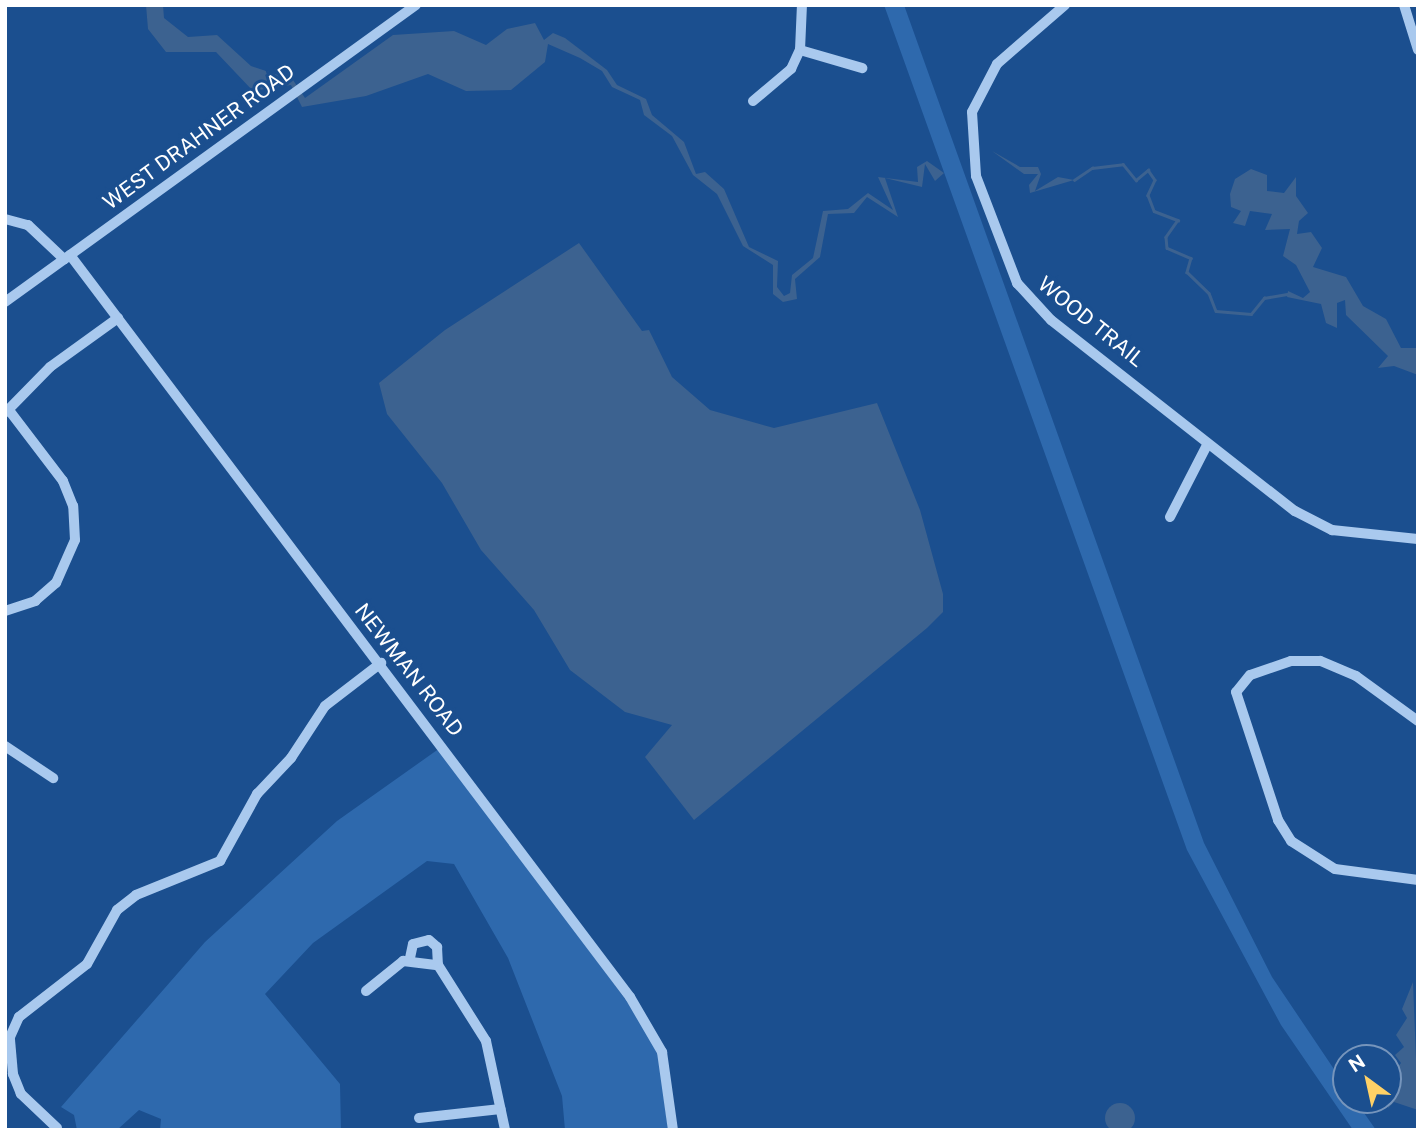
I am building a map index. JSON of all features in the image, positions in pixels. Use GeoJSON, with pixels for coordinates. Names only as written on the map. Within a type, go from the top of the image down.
{"type":"FeatureCollection","features":[{"type":"Feature","properties":{"kind":"street","name":"WEST DRAHNER ROAD"},"geometry":{"type":"LineString","coordinates":[[5,302],[416,5]]}},
{"type":"Feature","properties":{"kind":"street"},"geometry":{"type":"LineString","coordinates":[[753,101],[779,85],[800,50],[802,5]]}},
{"type":"Feature","properties":{"kind":"street","name":"WOOD TRAIL"},"geometry":{"type":"LineString","coordinates":[[1065,5],[997,64],[982,87],[969,142],[976,176],[1023,293],[1207,444],[1315,522],[1346,532],[1394,532],[1418,539]]}},
{"type":"Feature","properties":{"kind":"street"},"geometry":{"type":"LineString","coordinates":[[1404,5],[1418,50]]}},
{"type":"Feature","properties":{"kind":"street"},"geometry":{"type":"LineString","coordinates":[[800,50],[862,68]]}},
{"type":"Feature","properties":{"kind":"street","name":"NEWMAN ROAD"},"geometry":{"type":"LineString","coordinates":[[5,219],[28,225],[67,257],[118,318],[381,663],[649,1025],[662,1052],[673,1130]]}},
{"type":"Feature","properties":{"kind":"street"},"geometry":{"type":"LineString","coordinates":[[5,611],[35,601],[55,583],[75,540],[73,506],[63,481],[7,411],[50,367],[118,318]]}},
{"type":"Feature","properties":{"kind":"street"},"geometry":{"type":"LineString","coordinates":[[1170,517],[1207,444]]}},
{"type":"Feature","properties":{"kind":"street"},"geometry":{"type":"LineString","coordinates":[[1418,721],[1356,676],[1320,661],[1291,662],[1250,675],[1237,692],[1278,820],[1291,841],[1335,869],[1418,880]]}},
{"type":"Feature","properties":{"kind":"street"},"geometry":{"type":"LineString","coordinates":[[57,1128],[21,1094],[13,1074],[10,1037],[19,1017],[87,964],[117,911],[136,895],[220,862],[257,794],[291,758],[325,706],[381,663]]}},
{"type":"Feature","properties":{"kind":"street"},"geometry":{"type":"LineString","coordinates":[[5,746],[53,778]]}},
{"type":"Feature","properties":{"kind":"street"},"geometry":{"type":"LineString","coordinates":[[366,991],[410,958],[413,944],[429,940],[437,947],[438,965],[486,1041],[505,1130]]}},
{"type":"Feature","properties":{"kind":"street"},"geometry":{"type":"LineString","coordinates":[[410,958],[438,965]]}},
{"type":"Feature","properties":{"kind":"street"},"geometry":{"type":"LineString","coordinates":[[419,1118],[501,1109]]}},
{"type":"Feature","properties":{"kind":"shaded area"},"geometry":{"type":"Polygon","coordinates":[[[146,5],[163,5],[164,18],[188,37],[217,35],[251,66],[293,80],[305,98],[393,35],[454,31],[486,45],[507,29],[535,23],[544,40],[553,33],[565,38],[607,70],[617,85],[646,99],[652,115],[684,142],[696,174],[705,172],[724,189],[749,247],[778,261],[777,287],[784,296],[790,293],[792,275],[813,258],[823,211],[848,209],[868,193],[893,210],[878,177],[918,182],[917,167],[927,161],[944,173],[935,181],[925,164],[922,187],[885,178],[898,217],[867,197],[854,213],[828,214],[820,257],[795,279],[797,299],[783,302],[773,294],[773,265],[743,246],[717,194],[693,175],[672,136],[644,115],[640,100],[612,87],[602,71],[580,58],[548,44],[545,62],[511,90],[466,91],[428,74],[366,96],[302,107],[291,85],[253,91],[216,52],[166,52],[148,29],[146,5]]]}},
{"type":"Feature","properties":{"kind":"shaded area"},"geometry":{"type":"Polygon","coordinates":[[[884,5],[904,5],[1204,843],[1272,977],[1332,1066],[1332,1099],[1281,1025],[1187,850],[884,5]]]}},
{"type":"Feature","properties":{"kind":"shaded area"},"geometry":{"type":"Polygon","coordinates":[[[992,151],[1020,167],[1038,167],[1041,174],[1035,191],[1058,177],[1074,180],[1030,193],[1029,185],[1038,174],[1024,174],[992,151]]]}},
{"type":"Feature","properties":{"kind":"shaded area"},"geometry":{"type":"Polygon","coordinates":[[[1251,169],[1267,175],[1267,191],[1284,193],[1296,177],[1296,196],[1308,213],[1299,221],[1297,234],[1311,232],[1322,248],[1313,267],[1346,277],[1363,306],[1386,319],[1401,348],[1418,348],[1418,375],[1394,366],[1378,368],[1388,356],[1346,315],[1345,300],[1337,303],[1337,328],[1326,323],[1321,304],[1287,297],[1288,291],[1303,298],[1310,292],[1296,265],[1283,256],[1290,229],[1265,230],[1272,214],[1250,211],[1245,226],[1233,223],[1241,211],[1231,207],[1230,194],[1235,179],[1251,169]]]}},
{"type":"Feature","properties":{"kind":"shaded area"},"geometry":{"type":"Polygon","coordinates":[[[579,243],[642,331],[649,330],[672,377],[710,410],[774,428],[877,403],[920,510],[943,594],[943,612],[927,628],[694,820],[645,757],[672,725],[625,712],[570,670],[534,610],[481,550],[442,483],[387,414],[379,383],[445,330],[579,243]]]}},
{"type":"Feature","properties":{"kind":"shaded area"},"geometry":{"type":"Polygon","coordinates":[[[440,748],[648,1030],[659,1058],[668,1130],[565,1130],[562,1096],[508,958],[454,864],[427,861],[313,943],[265,994],[340,1084],[341,1130],[160,1130],[161,1119],[139,1110],[117,1130],[77,1130],[74,1115],[61,1107],[205,942],[337,821],[440,748]]]}},
{"type":"Feature","properties":{"kind":"shaded area"},"geometry":{"type":"Polygon","coordinates":[[[1413,982],[1418,1110],[1402,1105],[1404,1047],[1396,1035],[1407,1018],[1402,1009],[1413,982]]]}},
{"type":"Feature","properties":{"kind":"shaded area"},"geometry":{"type":"Polygon","coordinates":[[[1120,1103],[1131,1107],[1135,1118],[1131,1129],[1120,1133],[1109,1129],[1105,1118],[1109,1107],[1120,1103]]]}},
{"type":"Feature","properties":{"kind":"shaded area"},"geometry":{"type":"Polygon","coordinates":[[[1342,1114],[1365,1114],[1376,1130],[1353,1130],[1342,1114]]]}},
{"type":"Feature","properties":{"kind":"waterway"},"geometry":{"type":"LineString","coordinates":[[1074,180],[1092,168],[1123,164],[1136,180],[1148,170],[1155,180],[1148,195],[1154,211],[1178,220],[1166,237],[1167,248],[1191,258],[1187,272],[1209,293],[1216,311],[1251,314],[1264,298],[1287,294]]}}]}
